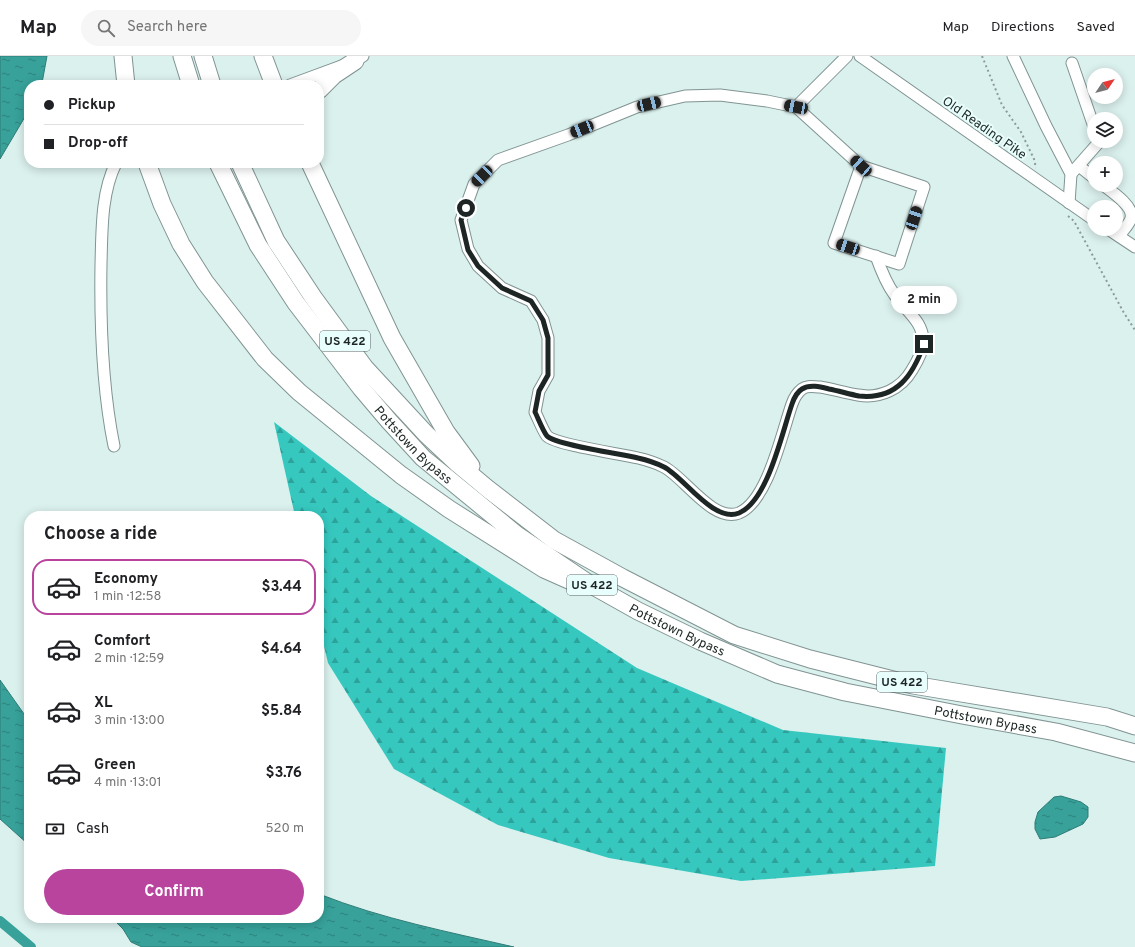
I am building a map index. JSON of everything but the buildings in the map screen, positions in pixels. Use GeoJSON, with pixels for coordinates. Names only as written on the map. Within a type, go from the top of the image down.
{"type":"FeatureCollection","features":[{"type":"Feature","properties":{"kind":"highway"},"geometry":{"type":"LineString","coordinates":[[123,56],[125,80]]}},
{"type":"Feature","properties":{"kind":"highway"},"geometry":{"type":"LineString","coordinates":[[182,56],[189,80]]}},
{"type":"Feature","properties":{"kind":"highway"},"geometry":{"type":"LineString","coordinates":[[203,56],[210,80]]}},
{"type":"Feature","properties":{"kind":"highway"},"geometry":{"type":"LineString","coordinates":[[263,56],[272,80]]}},
{"type":"Feature","properties":{"kind":"highway"},"geometry":{"type":"LineString","coordinates":[[324,85],[334,75],[359,58]]}},
{"type":"Feature","properties":{"kind":"highway"},"geometry":{"type":"LineString","coordinates":[[149,168],[162,204],[181,244],[205,282],[265,359],[299,392],[401,475],[450,509],[544,569],[638,611]]}},
{"type":"Feature","properties":{"kind":"highway","name":"Pottstown Bypass"},"geometry":{"type":"LineString","coordinates":[[220,168],[258,245],[296,303],[361,388],[389,421],[423,458],[516,535],[588,583],[638,611],[700,641],[777,674],[845,692],[1056,732],[1135,753]]}},
{"type":"Feature","properties":{"kind":"highway","name":"Pottstown Bypass"},"geometry":{"type":"LineString","coordinates":[[242,168],[276,241],[313,297],[364,368],[426,434],[488,489],[554,540],[622,578],[734,635],[810,659],[913,685],[1107,717],[1135,726]]}},
{"type":"Feature","properties":{"kind":"highway"},"geometry":{"type":"LineString","coordinates":[[312,168],[392,338],[446,432],[488,489]]}},
{"type":"Feature","properties":{"kind":"street"},"geometry":{"type":"LineString","coordinates":[[796,107],[847,56]]}},
{"type":"Feature","properties":{"kind":"street","name":"Old Reading Pike"},"geometry":{"type":"LineString","coordinates":[[860,56],[1087,215]]}},
{"type":"Feature","properties":{"kind":"street"},"geometry":{"type":"LineString","coordinates":[[1013,56],[1046,126],[1075,170],[1087,175]]}},
{"type":"Feature","properties":{"kind":"street"},"geometry":{"type":"LineString","coordinates":[[303,80],[359,58]]}},
{"type":"Feature","properties":{"kind":"street"},"geometry":{"type":"LineString","coordinates":[[1072,63],[1089,112]]}},
{"type":"Feature","properties":{"kind":"street"},"geometry":{"type":"LineString","coordinates":[[861,166],[834,243],[876,256],[899,264],[924,188],[861,166],[796,107],[767,101],[720,95],[685,96],[637,107],[568,135],[498,160],[474,184],[461,220],[468,250],[478,266],[502,288],[531,301],[543,320],[548,338],[548,375],[539,391],[535,412],[548,436],[561,442],[640,458],[665,467],[712,507],[732,515],[749,507],[764,486],[792,404],[796,394],[803,388],[811,386],[860,396],[881,394],[896,389],[908,378],[918,360],[924,344],[923,333],[920,325],[894,295],[884,279],[876,256]]}},
{"type":"Feature","properties":{"kind":"street"},"geometry":{"type":"LineString","coordinates":[[1069,203],[1075,170],[1094,148]]}},
{"type":"Feature","properties":{"kind":"street"},"geometry":{"type":"LineString","coordinates":[[114,168],[104,207],[101,293],[106,394],[114,446]]}},
{"type":"Feature","properties":{"kind":"street"},"geometry":{"type":"LineString","coordinates":[[1112,192],[1121,200]]}},
{"type":"Feature","properties":{"kind":"street"},"geometry":{"type":"LineString","coordinates":[[1123,202],[1128,206],[1131,213],[1131,218],[1123,229]]}},
{"type":"Feature","properties":{"kind":"street"},"geometry":{"type":"LineString","coordinates":[[1118,236],[1135,247]]}},
{"type":"Feature","properties":{"kind":"green space"},"geometry":{"type":"Polygon","coordinates":[[[274,422],[371,496],[637,668],[783,730],[946,748],[935,866],[741,881],[609,858],[498,825],[394,769],[328,663],[324,646],[324,511],[294,511],[274,422]]]}},
{"type":"Feature","properties":{"kind":"water"},"geometry":{"type":"Polygon","coordinates":[[[0,56],[47,56],[43,80],[24,80],[24,118],[0,159],[0,56]]]}},
{"type":"Feature","properties":{"kind":"water"},"geometry":{"type":"Polygon","coordinates":[[[0,680],[24,714],[24,841],[0,819],[0,680]]]}},
{"type":"Feature","properties":{"kind":"water"},"geometry":{"type":"Polygon","coordinates":[[[1061,796],[1081,802],[1088,807],[1088,817],[1083,824],[1055,837],[1040,839],[1035,829],[1035,822],[1038,812],[1054,797],[1061,796]]]}},
{"type":"Feature","properties":{"kind":"water"},"geometry":{"type":"Polygon","coordinates":[[[324,896],[391,918],[514,947],[142,947],[131,942],[123,929],[117,923],[324,923],[324,896]]]}},
{"type":"Feature","properties":{"kind":"waterway"},"geometry":{"type":"LineString","coordinates":[[0,921],[31,947]]}},
{"type":"Feature","properties":{"kind":"route"},"geometry":{"type":"LineString","coordinates":[[466,208],[461,220],[468,250],[478,266],[502,288],[531,301],[543,320],[548,338],[548,375],[539,391],[535,412],[548,436],[561,442],[640,458],[665,467],[700,499],[712,507],[732,515],[749,507],[764,486],[796,394],[803,388],[811,386],[860,396],[881,394],[896,389],[908,378],[918,360],[924,344]]}}]}
